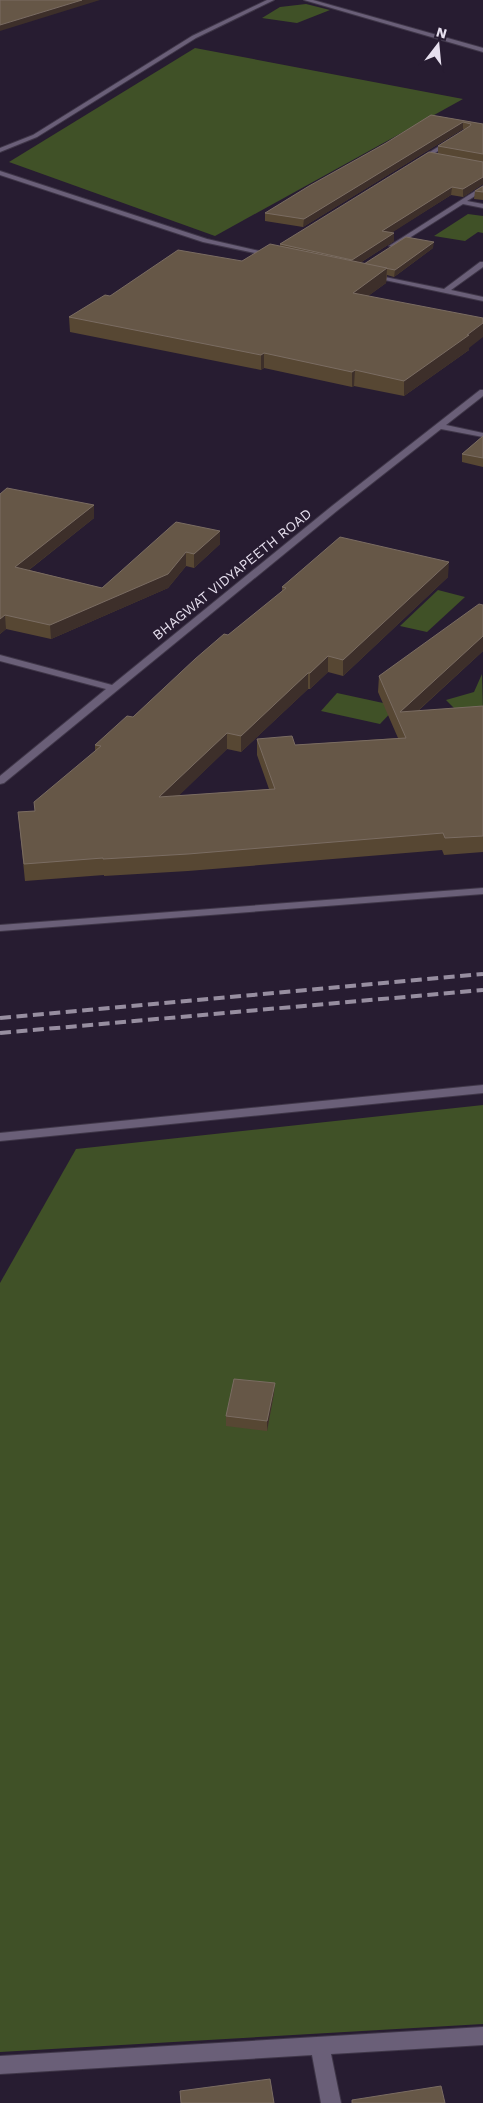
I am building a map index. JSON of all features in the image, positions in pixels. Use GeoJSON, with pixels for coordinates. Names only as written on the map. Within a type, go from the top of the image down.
{"type":"FeatureCollection","features":[{"type":"Feature","properties":{"kind":"street"},"geometry":{"type":"LineString","coordinates":[[0,150],[35,136],[194,37],[271,0]]}},
{"type":"Feature","properties":{"kind":"street"},"geometry":{"type":"LineString","coordinates":[[307,0],[483,50]]}},
{"type":"Feature","properties":{"kind":"street"},"geometry":{"type":"LineString","coordinates":[[410,167],[458,137]]}},
{"type":"Feature","properties":{"kind":"street"},"geometry":{"type":"LineString","coordinates":[[427,156],[436,158]]}},
{"type":"Feature","properties":{"kind":"street"},"geometry":{"type":"LineString","coordinates":[[0,173],[206,241],[268,254],[277,253]]}},
{"type":"Feature","properties":{"kind":"street"},"geometry":{"type":"LineString","coordinates":[[388,250],[483,188]]}},
{"type":"Feature","properties":{"kind":"street"},"geometry":{"type":"LineString","coordinates":[[462,202],[483,206]]}},
{"type":"Feature","properties":{"kind":"street"},"geometry":{"type":"LineString","coordinates":[[444,292],[483,264]]}},
{"type":"Feature","properties":{"kind":"street"},"geometry":{"type":"LineString","coordinates":[[362,274],[483,299]]}},
{"type":"Feature","properties":{"kind":"street","name":"BHAGWAT VIDYAPEETH ROAD"},"geometry":{"type":"LineString","coordinates":[[0,781],[113,688],[483,392]]}},
{"type":"Feature","properties":{"kind":"street"},"geometry":{"type":"LineString","coordinates":[[439,426],[483,435]]}},
{"type":"Feature","properties":{"kind":"street"},"geometry":{"type":"LineString","coordinates":[[0,658],[113,688]]}},
{"type":"Feature","properties":{"kind":"street"},"geometry":{"type":"LineString","coordinates":[[0,928],[483,890]]}},
{"type":"Feature","properties":{"kind":"street"},"geometry":{"type":"LineString","coordinates":[[0,1137],[483,1090]]}},
{"type":"Feature","properties":{"kind":"street"},"geometry":{"type":"LineString","coordinates":[[0,2064],[483,2036]]}},
{"type":"Feature","properties":{"kind":"street"},"geometry":{"type":"LineString","coordinates":[[320,2046],[332,2103]]}},
{"type":"Feature","properties":{"kind":"green space"},"geometry":{"type":"Polygon","coordinates":[[[306,4],[330,10],[297,23],[262,18],[280,7],[306,4]]]}},
{"type":"Feature","properties":{"kind":"green space"},"geometry":{"type":"Polygon","coordinates":[[[195,48],[463,99],[215,236],[9,162],[195,48]]]}},
{"type":"Feature","properties":{"kind":"green space"},"geometry":{"type":"Polygon","coordinates":[[[468,214],[483,216],[483,233],[478,232],[465,241],[434,236],[468,214]]]}},
{"type":"Feature","properties":{"kind":"green space"},"geometry":{"type":"Polygon","coordinates":[[[438,590],[465,597],[427,632],[400,626],[438,590]]]}},
{"type":"Feature","properties":{"kind":"green space"},"geometry":{"type":"Polygon","coordinates":[[[482,674],[483,711],[458,712],[446,700],[474,692],[482,674]]]}},
{"type":"Feature","properties":{"kind":"green space"},"geometry":{"type":"Polygon","coordinates":[[[337,693],[397,706],[380,724],[321,711],[337,693]]]}},
{"type":"Feature","properties":{"kind":"green space"},"geometry":{"type":"Polygon","coordinates":[[[483,1105],[483,2024],[0,2052],[0,1283],[76,1149],[483,1105]]]}},
{"type":"Feature","properties":{"kind":"building"},"geometry":{"type":"Polygon","coordinates":[[[0,0],[82,0],[0,25],[0,0]]]}},
{"type":"Feature","properties":{"kind":"building"},"geometry":{"type":"Polygon","coordinates":[[[431,115],[483,124],[483,154],[438,146],[471,124],[463,122],[304,219],[265,213],[386,143],[431,115]]]}},
{"type":"Feature","properties":{"kind":"building"},"geometry":{"type":"Polygon","coordinates":[[[429,152],[483,162],[483,177],[463,189],[452,187],[382,231],[394,233],[352,260],[280,244],[429,152]]]}},
{"type":"Feature","properties":{"kind":"building"},"geometry":{"type":"Polygon","coordinates":[[[483,186],[483,192],[475,191],[483,186]]]}},
{"type":"Feature","properties":{"kind":"building"},"geometry":{"type":"Polygon","coordinates":[[[406,237],[434,242],[395,270],[364,264],[406,237]]]}},
{"type":"Feature","properties":{"kind":"building"},"geometry":{"type":"Polygon","coordinates":[[[270,244],[387,268],[353,293],[483,318],[483,323],[404,381],[355,370],[352,372],[264,353],[261,355],[69,317],[105,295],[110,296],[178,250],[242,261],[270,244]]]}},
{"type":"Feature","properties":{"kind":"building"},"geometry":{"type":"Polygon","coordinates":[[[483,436],[483,458],[462,454],[483,436]]]}},
{"type":"Feature","properties":{"kind":"building"},"geometry":{"type":"Polygon","coordinates":[[[7,488],[94,505],[15,567],[102,588],[176,522],[220,531],[194,554],[186,552],[168,574],[50,625],[5,615],[0,619],[0,494],[7,488]]]}},
{"type":"Feature","properties":{"kind":"building"},"geometry":{"type":"Polygon","coordinates":[[[340,537],[449,562],[343,660],[328,656],[241,736],[227,733],[159,797],[275,789],[257,739],[292,736],[295,745],[406,738],[379,676],[479,604],[483,605],[483,636],[400,712],[483,706],[483,836],[445,838],[443,833],[188,854],[24,864],[18,812],[35,811],[34,802],[101,746],[95,745],[127,716],[133,717],[195,659],[224,634],[228,635],[286,588],[282,587],[340,537]]]}},
{"type":"Feature","properties":{"kind":"building"},"geometry":{"type":"Polygon","coordinates":[[[234,1379],[275,1383],[267,1421],[226,1416],[234,1379]]]}},
{"type":"Feature","properties":{"kind":"building"},"geometry":{"type":"Polygon","coordinates":[[[270,2079],[274,2103],[181,2103],[180,2091],[270,2079]]]}},
{"type":"Feature","properties":{"kind":"building"},"geometry":{"type":"Polygon","coordinates":[[[441,2086],[445,2103],[352,2103],[352,2100],[441,2086]]]}},
{"type":"Feature","properties":{"kind":"railway"},"geometry":{"type":"LineString","coordinates":[[0,1018],[483,974]]}},
{"type":"Feature","properties":{"kind":"railway"},"geometry":{"type":"LineString","coordinates":[[0,1033],[483,990]]}}]}
